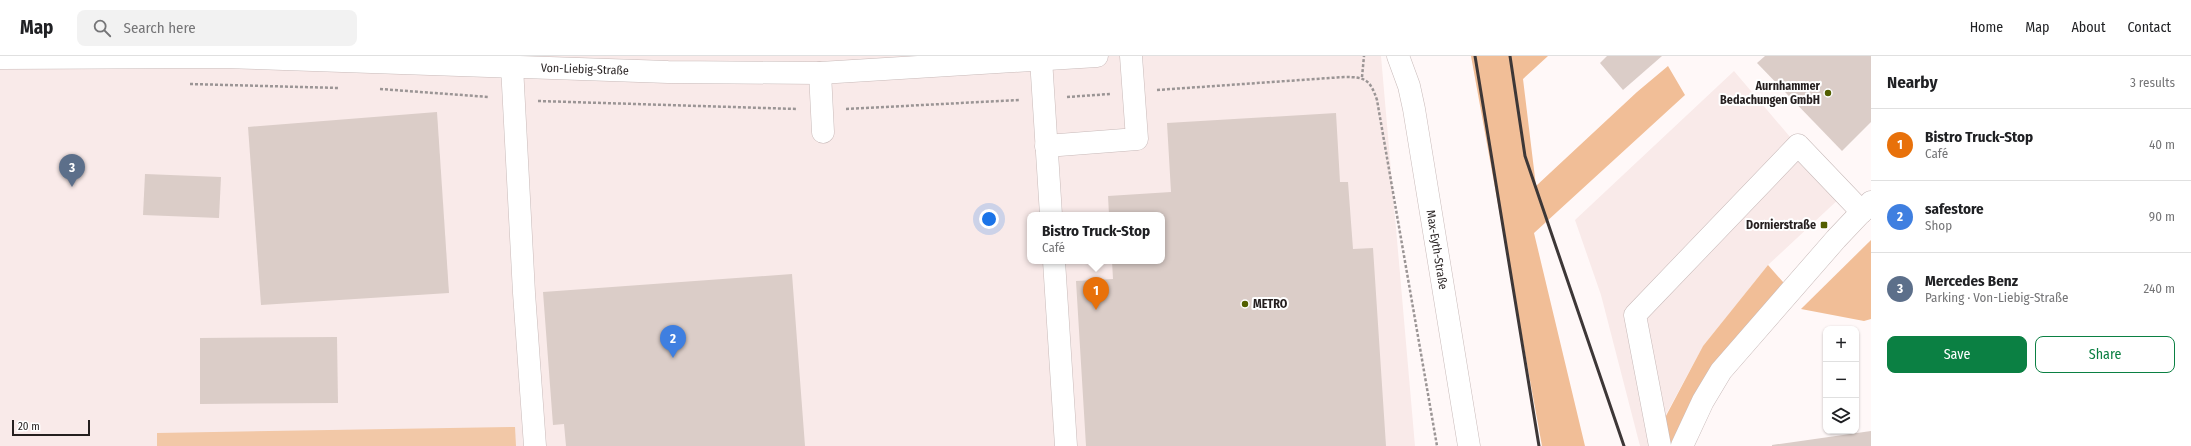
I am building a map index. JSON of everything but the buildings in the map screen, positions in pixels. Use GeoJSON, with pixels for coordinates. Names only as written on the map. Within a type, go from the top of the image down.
{"type":"FeatureCollection","features":[{"type":"Feature","properties":{"kind":"street","name":"Von-Liebig-Straße"},"geometry":{"type":"LineString","coordinates":[[0,58],[188,56],[318,58],[512,66],[668,64],[820,73],[1097,56]]}},
{"type":"Feature","properties":{"kind":"street"},"geometry":{"type":"LineString","coordinates":[[1046,146],[1137,139],[1131,56]]}},
{"type":"Feature","properties":{"kind":"street","name":"Max-Eyth-Straße"},"geometry":{"type":"LineString","coordinates":[[1398,56],[1407,80],[1414,108],[1469,446]]}},
{"type":"Feature","properties":{"kind":"street"},"geometry":{"type":"LineString","coordinates":[[1041,59],[1051,212]]}},
{"type":"Feature","properties":{"kind":"street"},"geometry":{"type":"LineString","coordinates":[[512,66],[524,293],[535,446]]}},
{"type":"Feature","properties":{"kind":"street"},"geometry":{"type":"LineString","coordinates":[[820,73],[823,132]]}},
{"type":"Feature","properties":{"kind":"street"},"geometry":{"type":"LineString","coordinates":[[1660,446],[1635,315],[1798,145],[1866,207],[1822,254],[1721,371],[1703,401],[1682,446]]}},
{"type":"Feature","properties":{"kind":"street"},"geometry":{"type":"LineString","coordinates":[[1054,264],[1066,446]]}},
{"type":"Feature","properties":{"kind":"path"},"geometry":{"type":"LineString","coordinates":[[1364,56],[1362,77],[1373,86],[1377,100],[1437,446]]}},
{"type":"Feature","properties":{"kind":"shaded area"},"geometry":{"type":"Polygon","coordinates":[[[0,56],[1381,56],[1415,446],[0,446],[0,56]]]}},
{"type":"Feature","properties":{"kind":"shaded area"},"geometry":{"type":"Polygon","coordinates":[[[1471,56],[1548,56],[1523,79],[1536,186],[1637,92],[1668,66],[1685,95],[1534,233],[1585,446],[1542,446],[1471,56]]]}},
{"type":"Feature","properties":{"kind":"shaded area"},"geometry":{"type":"Polygon","coordinates":[[[1734,71],[1841,197],[1768,265],[1703,346],[1649,446],[1640,446],[1601,295],[1575,220],[1734,71]]]}},
{"type":"Feature","properties":{"kind":"shaded area"},"geometry":{"type":"Polygon","coordinates":[[[1871,240],[1871,319],[1864,321],[1801,309],[1871,240]]]}},
{"type":"Feature","properties":{"kind":"shaded area"},"geometry":{"type":"Polygon","coordinates":[[[1768,265],[1790,290],[1682,446],[1650,446],[1703,346],[1768,265]]]}},
{"type":"Feature","properties":{"kind":"shaded area"},"geometry":{"type":"Polygon","coordinates":[[[515,427],[516,446],[157,446],[157,433],[515,427]]]}},
{"type":"Feature","properties":{"kind":"railway"},"geometry":{"type":"LineString","coordinates":[[1475,56],[1539,446]]}},
{"type":"Feature","properties":{"kind":"railway"},"geometry":{"type":"LineString","coordinates":[[1510,56],[1525,156],[1624,446]]}},
{"type":"Feature","properties":{"kind":"place","name":"Aurnhammer Bedachungen GmbH"},"geometry":{"type":"Point","coordinates":[1828,93]}},
{"type":"Feature","properties":{"kind":"place","name":"Mercedes Benz"},"geometry":{"type":"Point","coordinates":[72,187]}},
{"type":"Feature","properties":{"kind":"place","name":"Dornierstraße"},"geometry":{"type":"Point","coordinates":[1824,225]}},
{"type":"Feature","properties":{"kind":"place","name":"METRO"},"geometry":{"type":"Point","coordinates":[1245,304]}},
{"type":"Feature","properties":{"kind":"place","name":"Bistro Truck-Stop"},"geometry":{"type":"Point","coordinates":[1096,310]}},
{"type":"Feature","properties":{"kind":"place","name":"safestore"},"geometry":{"type":"Point","coordinates":[673,358]}}]}
